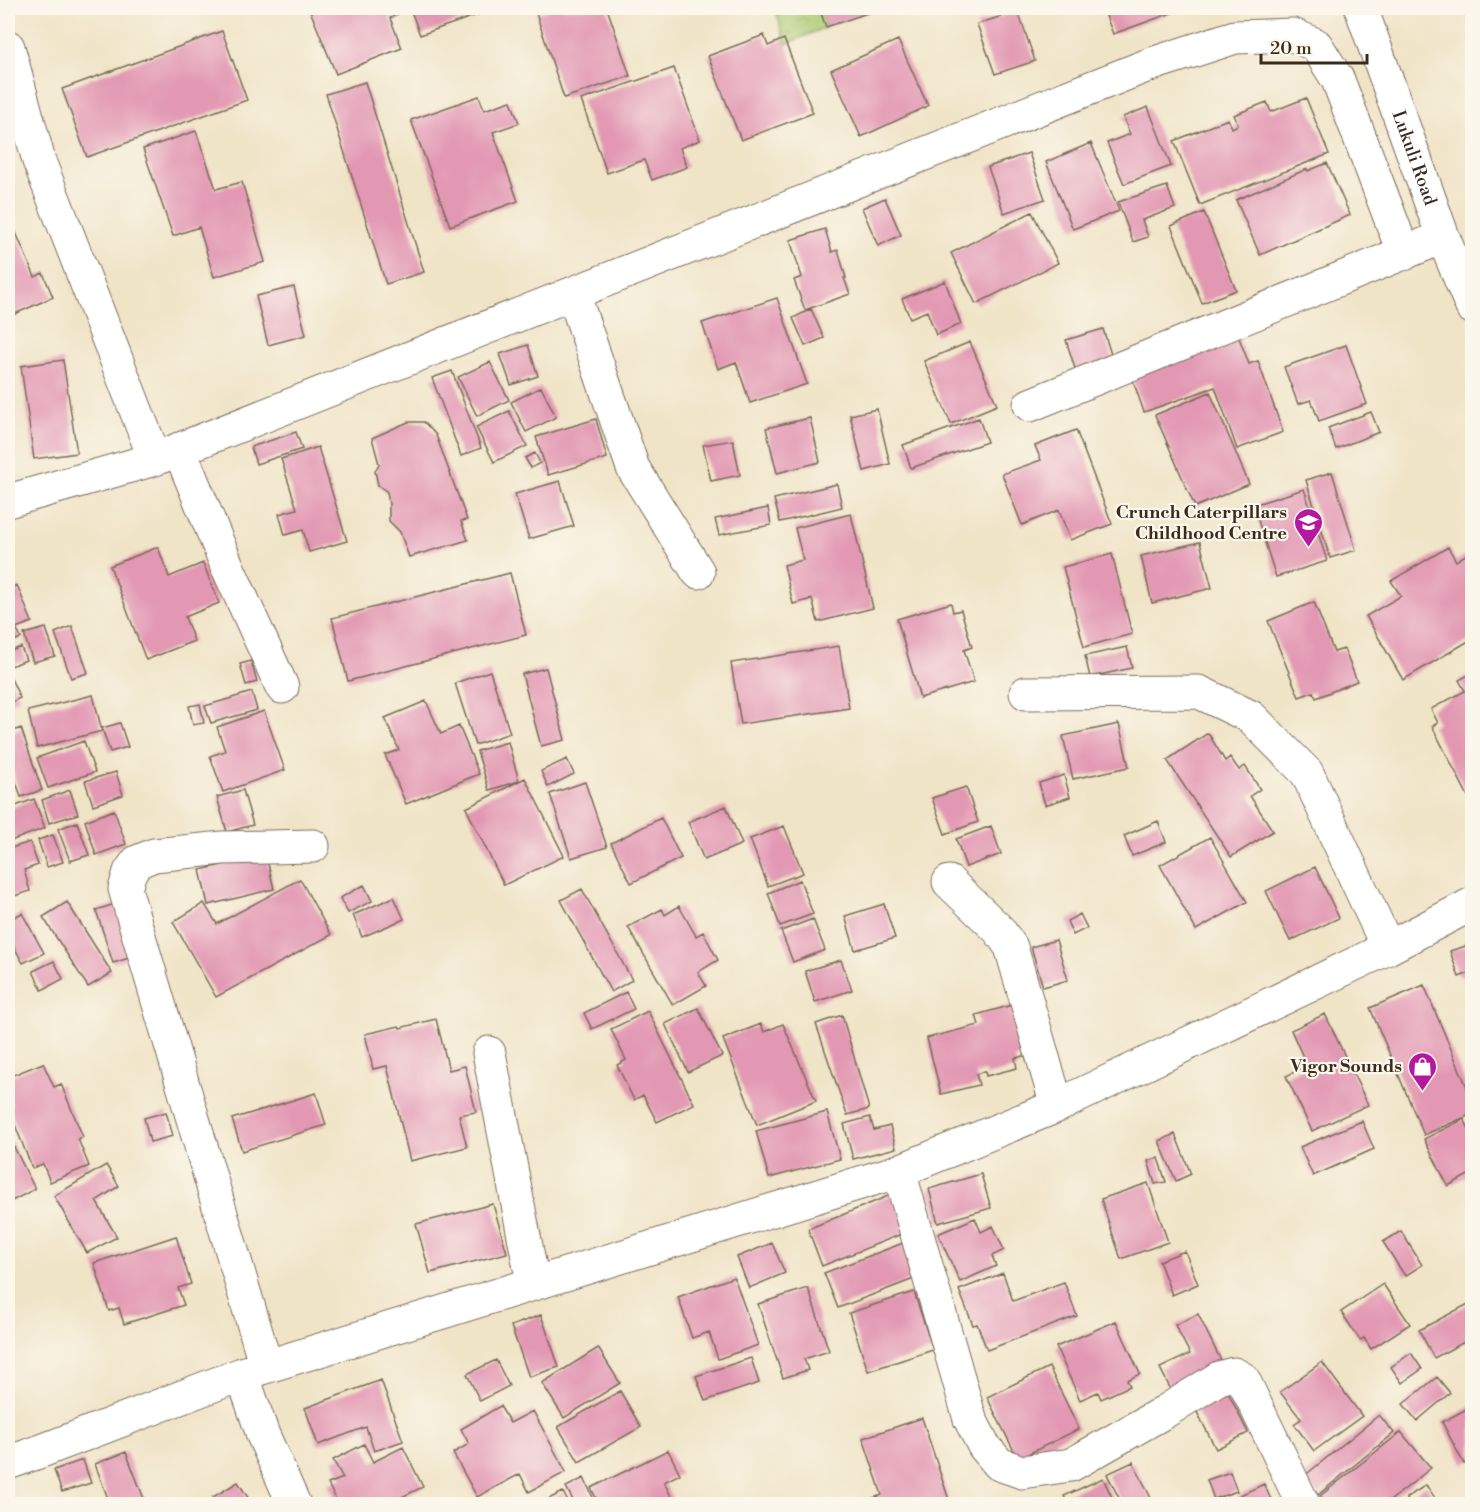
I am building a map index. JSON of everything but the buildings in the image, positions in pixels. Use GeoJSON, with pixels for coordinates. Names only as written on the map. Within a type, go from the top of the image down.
{"type":"FeatureCollection","features":[{"type":"Feature","properties":{"kind":"street","name":"Lukuli Road"},"geometry":{"type":"LineString","coordinates":[[1361,8],[1443,237],[1473,307]]}},
{"type":"Feature","properties":{"kind":"street"},"geometry":{"type":"LineString","coordinates":[[8,501],[167,454],[1146,66],[1235,37],[1293,35],[1316,45],[1338,80],[1404,254]]}},
{"type":"Feature","properties":{"kind":"street"},"geometry":{"type":"LineString","coordinates":[[8,47],[39,161],[167,454],[228,568],[282,687]]}},
{"type":"Feature","properties":{"kind":"street"},"geometry":{"type":"LineString","coordinates":[[1030,405],[1443,237]]}},
{"type":"Feature","properties":{"kind":"street"},"geometry":{"type":"LineString","coordinates":[[573,293],[633,468],[698,572]]}},
{"type":"Feature","properties":{"kind":"street"},"geometry":{"type":"LineString","coordinates":[[1026,693],[1199,692],[1251,717],[1307,773],[1388,948]]}},
{"type":"Feature","properties":{"kind":"street"},"geometry":{"type":"LineString","coordinates":[[294,1504],[263,1435],[254,1370],[125,889],[129,872],[137,862],[154,855],[223,848],[313,846]]}},
{"type":"Feature","properties":{"kind":"street"},"geometry":{"type":"LineString","coordinates":[[949,882],[999,930],[1011,946],[1057,1106]]}},
{"type":"Feature","properties":{"kind":"street"},"geometry":{"type":"LineString","coordinates":[[8,1463],[254,1370],[899,1171],[1057,1106],[1388,948],[1473,904]]}},
{"type":"Feature","properties":{"kind":"street"},"geometry":{"type":"LineString","coordinates":[[489,1053],[533,1283]]}},
{"type":"Feature","properties":{"kind":"street"},"geometry":{"type":"LineString","coordinates":[[899,1171],[970,1419],[984,1446],[999,1464],[1022,1472],[1071,1465],[1219,1378],[1234,1374],[1243,1378],[1303,1504]]}},
{"type":"Feature","properties":{"kind":"green space"},"geometry":{"type":"Polygon","coordinates":[[[775,8],[820,8],[826,27],[786,44],[775,8]]]}},
{"type":"Feature","properties":{"kind":"place","name":"Crunch Caterpillars Childhood Centre"},"geometry":{"type":"Point","coordinates":[1308,548]}},
{"type":"Feature","properties":{"kind":"place","name":"Vigor Sounds"},"geometry":{"type":"Point","coordinates":[1423,1092]}}]}
